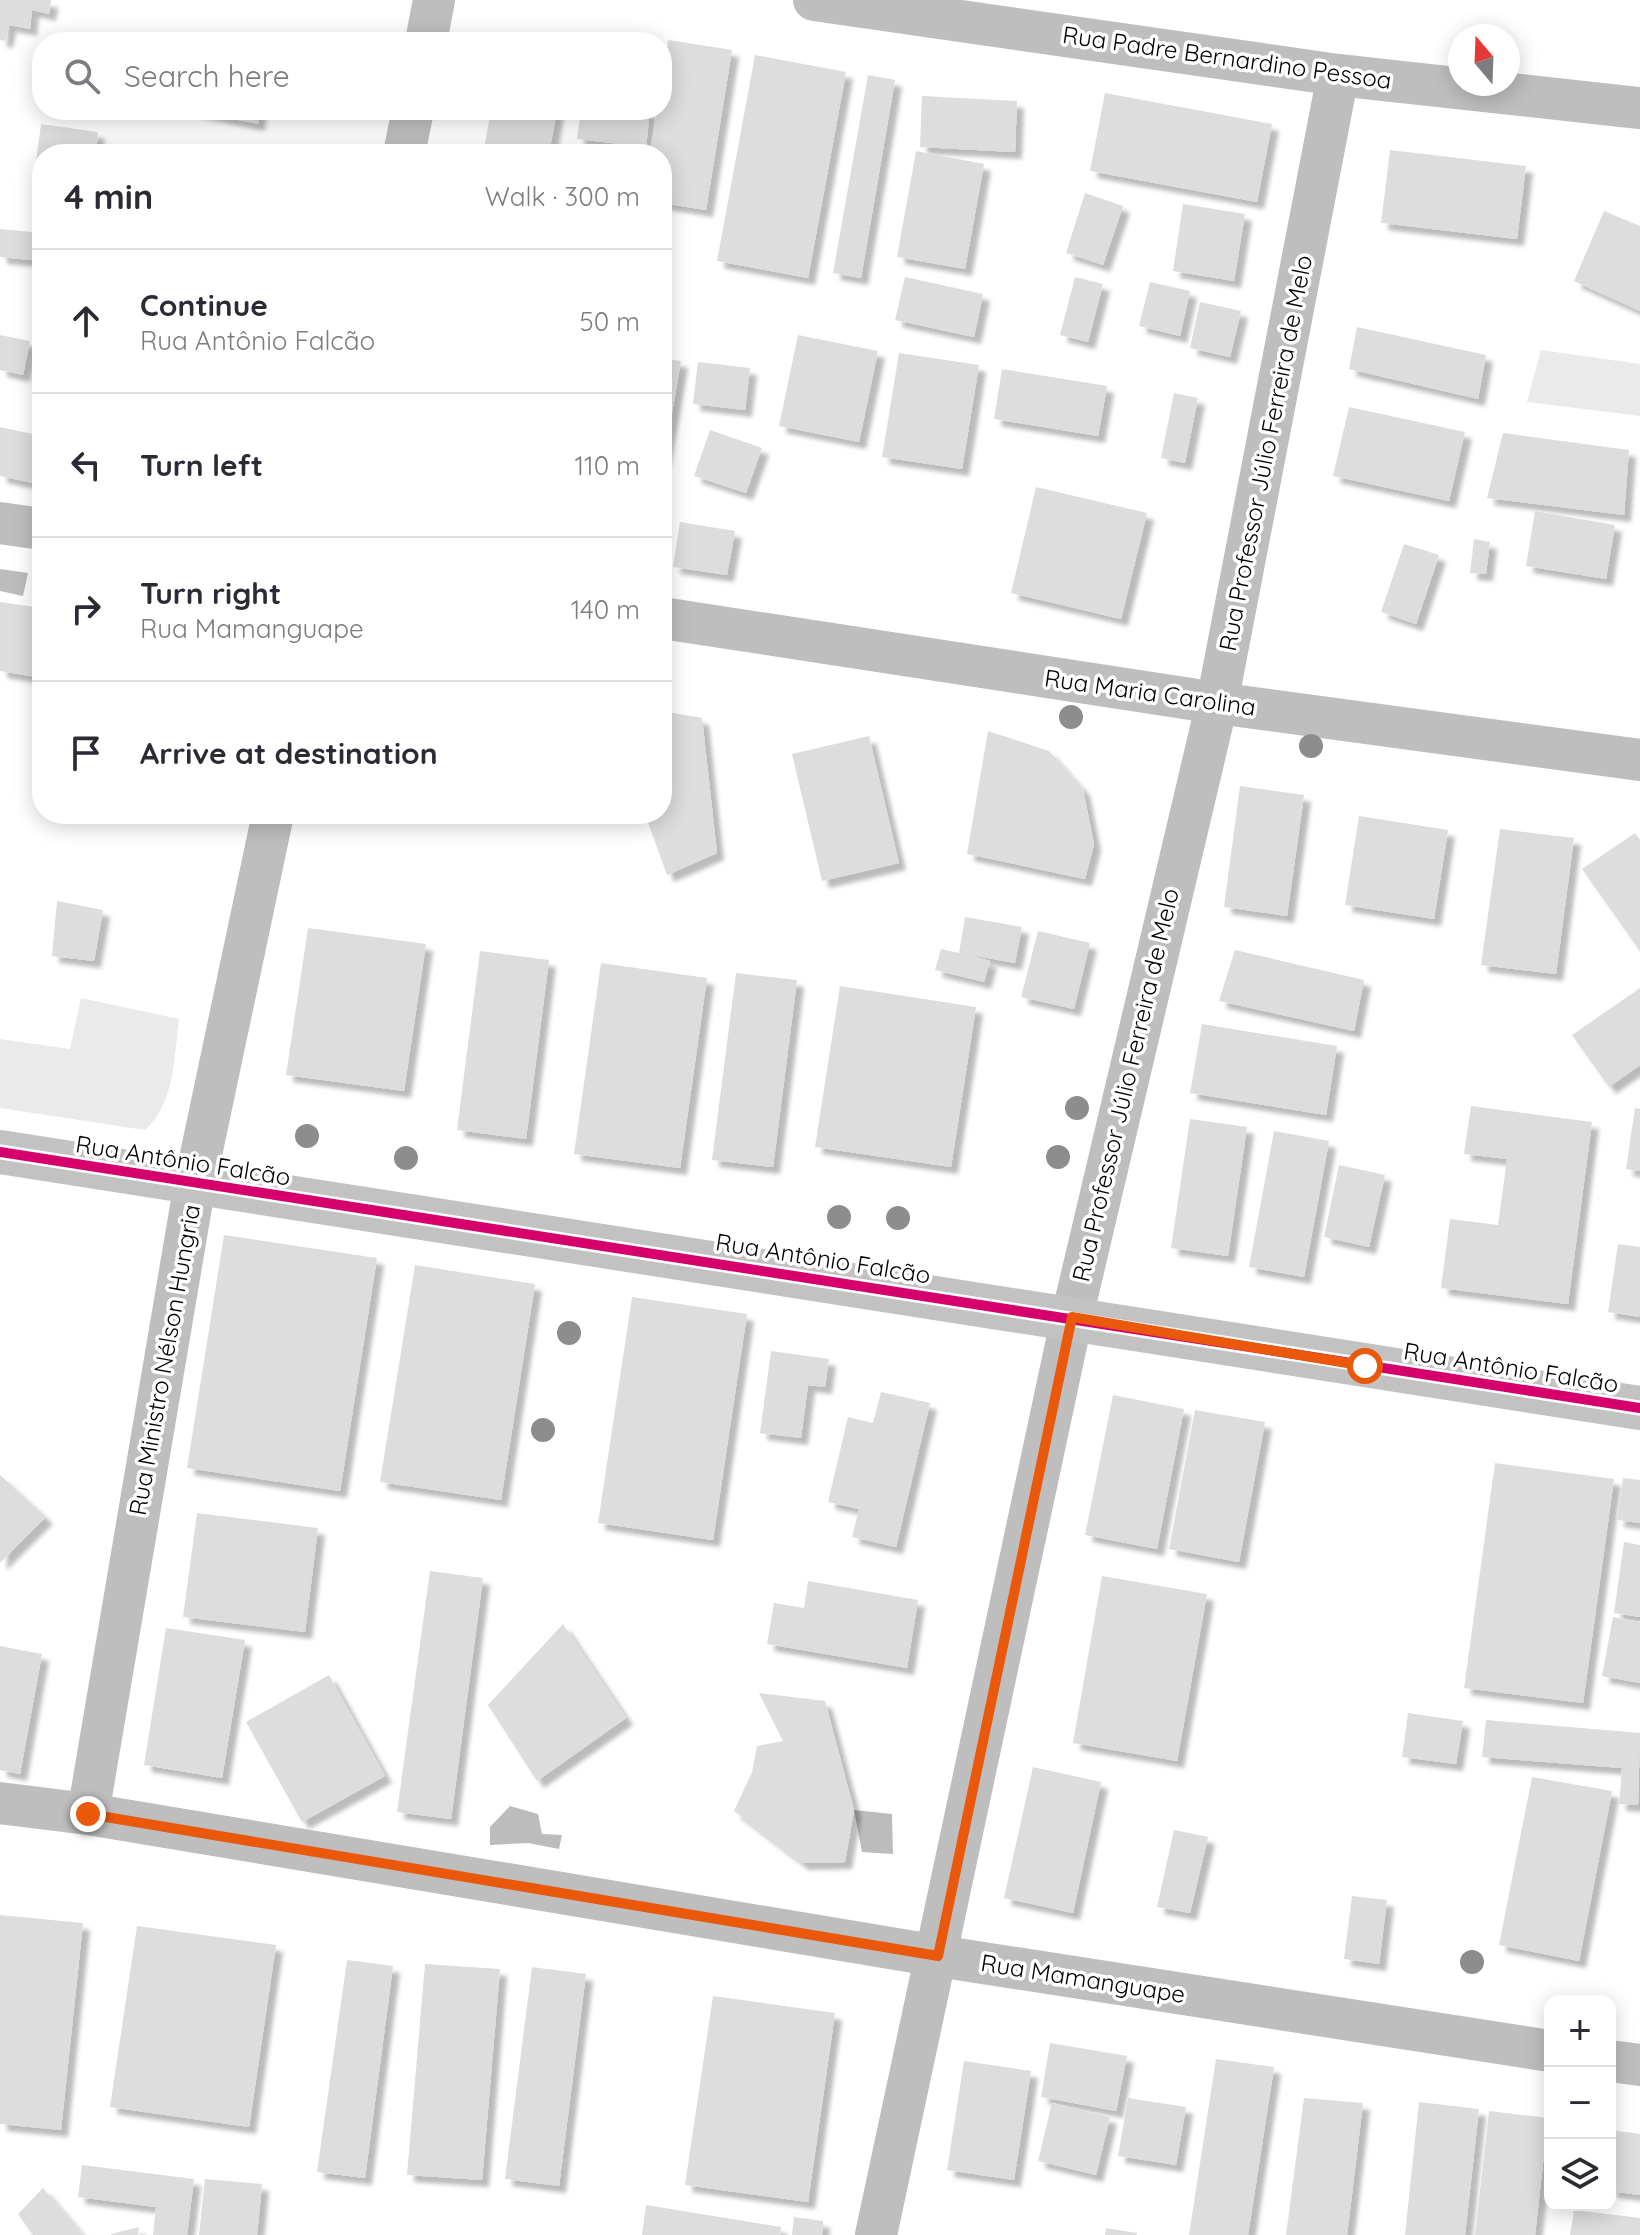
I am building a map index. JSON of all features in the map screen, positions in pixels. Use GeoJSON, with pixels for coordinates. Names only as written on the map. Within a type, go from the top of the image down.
{"type":"FeatureCollection","features":[{"type":"Feature","properties":{"kind":"main road","name":"Rua Antônio Falcão"},"geometry":{"type":"LineString","coordinates":[[0,1152],[1640,1408]]}},
{"type":"Feature","properties":{"kind":"street"},"geometry":{"type":"LineString","coordinates":[[428,32],[434,0]]}},
{"type":"Feature","properties":{"kind":"street","name":"Rua Padre Bernardino Pessoa"},"geometry":{"type":"LineString","coordinates":[[814,0],[1338,75],[1640,108]]}},
{"type":"Feature","properties":{"kind":"street","name":"Rua Professor Júlio Ferreira de Melo"},"geometry":{"type":"LineString","coordinates":[[876,2235],[1072,1317],[1217,703],[1338,75]]}},
{"type":"Feature","properties":{"kind":"street"},"geometry":{"type":"LineString","coordinates":[[406,144],[411,120]]}},
{"type":"Feature","properties":{"kind":"street"},"geometry":{"type":"LineString","coordinates":[[0,523],[32,528]]}},
{"type":"Feature","properties":{"kind":"street","name":"Rua Maria Carolina"},"geometry":{"type":"LineString","coordinates":[[672,620],[1217,703],[1640,760]]}},
{"type":"Feature","properties":{"kind":"street","name":"Rua Ministro Nélson Hungria"},"geometry":{"type":"LineString","coordinates":[[88,1814],[195,1183],[271,824]]}},
{"type":"Feature","properties":{"kind":"street","name":"Rua Mamanguape"},"geometry":{"type":"LineString","coordinates":[[0,1803],[88,1814],[938,1956],[1544,2050]]}},
{"type":"Feature","properties":{"kind":"street"},"geometry":{"type":"LineString","coordinates":[[1616,2062],[1640,2065]]}},
{"type":"Feature","properties":{"kind":"shaded area"},"geometry":{"type":"Polygon","coordinates":[[[1541,350],[1640,364],[1640,416],[1527,402],[1541,350]]]}},
{"type":"Feature","properties":{"kind":"shaded area"},"geometry":{"type":"Polygon","coordinates":[[[0,569],[28,573],[23,596],[0,591],[0,569]]]}},
{"type":"Feature","properties":{"kind":"shaded area"},"geometry":{"type":"Polygon","coordinates":[[[81,998],[179,1019],[168,1093],[155,1119],[145,1130],[0,1108],[0,1039],[70,1049],[81,998]]]}},
{"type":"Feature","properties":{"kind":"shaded area"},"geometry":{"type":"Polygon","coordinates":[[[510,1806],[538,1814],[542,1834],[562,1835],[559,1849],[528,1843],[490,1845],[490,1827],[510,1806]]]}},
{"type":"Feature","properties":{"kind":"shaded area"},"geometry":{"type":"Polygon","coordinates":[[[854,1810],[892,1814],[893,1854],[862,1852],[854,1810]]]}},
{"type":"Feature","properties":{"kind":"building"},"geometry":{"type":"Polygon","coordinates":[[[0,0],[51,0],[49,14],[32,10],[30,29],[9,25],[6,41],[0,40],[0,0]]]}},
{"type":"Feature","properties":{"kind":"building"},"geometry":{"type":"Polygon","coordinates":[[[672,41],[732,50],[706,210],[672,205],[672,144],[652,144],[655,120],[672,120],[672,41]]]}},
{"type":"Feature","properties":{"kind":"building"},"geometry":{"type":"Polygon","coordinates":[[[755,55],[846,72],[808,278],[717,261],[755,55]]]}},
{"type":"Feature","properties":{"kind":"building"},"geometry":{"type":"Polygon","coordinates":[[[868,75],[895,80],[861,278],[833,273],[868,75]]]}},
{"type":"Feature","properties":{"kind":"building"},"geometry":{"type":"Polygon","coordinates":[[[1105,93],[1272,124],[1257,202],[1090,171],[1105,93]]]}},
{"type":"Feature","properties":{"kind":"building"},"geometry":{"type":"Polygon","coordinates":[[[922,96],[1017,101],[1015,152],[920,147],[922,96]]]}},
{"type":"Feature","properties":{"kind":"building"},"geometry":{"type":"Polygon","coordinates":[[[238,120],[259,120],[258,124],[238,120]]]}},
{"type":"Feature","properties":{"kind":"building"},"geometry":{"type":"Polygon","coordinates":[[[489,120],[555,120],[551,144],[485,144],[489,120]]]}},
{"type":"Feature","properties":{"kind":"building"},"geometry":{"type":"Polygon","coordinates":[[[580,120],[649,120],[646,144],[577,139],[580,120]]]}},
{"type":"Feature","properties":{"kind":"building"},"geometry":{"type":"Polygon","coordinates":[[[41,124],[98,132],[97,144],[38,144],[41,124]]]}},
{"type":"Feature","properties":{"kind":"building"},"geometry":{"type":"Polygon","coordinates":[[[1390,150],[1526,166],[1517,239],[1381,223],[1390,150]]]}},
{"type":"Feature","properties":{"kind":"building"},"geometry":{"type":"Polygon","coordinates":[[[916,151],[984,164],[965,269],[897,257],[916,151]]]}},
{"type":"Feature","properties":{"kind":"building"},"geometry":{"type":"Polygon","coordinates":[[[1085,193],[1123,206],[1103,265],[1066,253],[1085,193]]]}},
{"type":"Feature","properties":{"kind":"building"},"geometry":{"type":"Polygon","coordinates":[[[1183,204],[1245,214],[1234,281],[1173,271],[1183,204]]]}},
{"type":"Feature","properties":{"kind":"building"},"geometry":{"type":"Polygon","coordinates":[[[1604,211],[1640,226],[1640,311],[1574,281],[1604,211]]]}},
{"type":"Feature","properties":{"kind":"building"},"geometry":{"type":"Polygon","coordinates":[[[0,229],[32,232],[32,260],[0,257],[0,229]]]}},
{"type":"Feature","properties":{"kind":"building"},"geometry":{"type":"Polygon","coordinates":[[[905,277],[983,294],[974,337],[895,320],[905,277]]]}},
{"type":"Feature","properties":{"kind":"building"},"geometry":{"type":"Polygon","coordinates":[[[1075,277],[1103,284],[1088,342],[1060,335],[1075,277]]]}},
{"type":"Feature","properties":{"kind":"building"},"geometry":{"type":"Polygon","coordinates":[[[1150,282],[1190,291],[1180,336],[1139,326],[1150,282]]]}},
{"type":"Feature","properties":{"kind":"building"},"geometry":{"type":"Polygon","coordinates":[[[1200,302],[1241,311],[1230,357],[1190,348],[1200,302]]]}},
{"type":"Feature","properties":{"kind":"building"},"geometry":{"type":"Polygon","coordinates":[[[1357,327],[1486,355],[1478,399],[1349,369],[1357,327]]]}},
{"type":"Feature","properties":{"kind":"building"},"geometry":{"type":"Polygon","coordinates":[[[0,335],[30,341],[23,375],[0,370],[0,335]]]}},
{"type":"Feature","properties":{"kind":"building"},"geometry":{"type":"Polygon","coordinates":[[[798,335],[878,351],[859,442],[779,426],[798,335]]]}},
{"type":"Feature","properties":{"kind":"building"},"geometry":{"type":"Polygon","coordinates":[[[899,353],[979,365],[962,469],[882,457],[899,353]]]}},
{"type":"Feature","properties":{"kind":"building"},"geometry":{"type":"Polygon","coordinates":[[[672,360],[681,361],[672,413],[672,360]]]}},
{"type":"Feature","properties":{"kind":"building"},"geometry":{"type":"Polygon","coordinates":[[[698,362],[750,368],[745,410],[693,404],[698,362]]]}},
{"type":"Feature","properties":{"kind":"building"},"geometry":{"type":"Polygon","coordinates":[[[1002,369],[1107,386],[1098,436],[994,419],[1002,369]]]}},
{"type":"Feature","properties":{"kind":"building"},"geometry":{"type":"Polygon","coordinates":[[[1174,393],[1198,398],[1185,463],[1161,458],[1174,393]]]}},
{"type":"Feature","properties":{"kind":"building"},"geometry":{"type":"Polygon","coordinates":[[[1349,407],[1465,432],[1449,501],[1333,476],[1349,407]]]}},
{"type":"Feature","properties":{"kind":"building"},"geometry":{"type":"Polygon","coordinates":[[[0,427],[32,434],[32,483],[0,476],[0,427]]]}},
{"type":"Feature","properties":{"kind":"building"},"geometry":{"type":"Polygon","coordinates":[[[710,430],[762,448],[746,493],[694,476],[710,430]]]}},
{"type":"Feature","properties":{"kind":"building"},"geometry":{"type":"Polygon","coordinates":[[[1503,433],[1629,450],[1624,515],[1487,498],[1503,433]]]}},
{"type":"Feature","properties":{"kind":"building"},"geometry":{"type":"Polygon","coordinates":[[[1036,487],[1147,513],[1121,619],[1011,593],[1036,487]]]}},
{"type":"Feature","properties":{"kind":"building"},"geometry":{"type":"Polygon","coordinates":[[[1535,511],[1615,525],[1606,579],[1526,566],[1535,511]]]}},
{"type":"Feature","properties":{"kind":"building"},"geometry":{"type":"Polygon","coordinates":[[[680,522],[735,531],[727,575],[673,567],[680,522]]]}},
{"type":"Feature","properties":{"kind":"building"},"geometry":{"type":"Polygon","coordinates":[[[1474,539],[1490,542],[1486,574],[1470,573],[1474,539]]]}},
{"type":"Feature","properties":{"kind":"building"},"geometry":{"type":"Polygon","coordinates":[[[1404,544],[1439,555],[1416,624],[1381,612],[1404,544]]]}},
{"type":"Feature","properties":{"kind":"building"},"geometry":{"type":"Polygon","coordinates":[[[0,602],[32,607],[32,676],[0,671],[0,602]]]}},
{"type":"Feature","properties":{"kind":"building"},"geometry":{"type":"Polygon","coordinates":[[[672,713],[702,718],[717,853],[667,875],[649,824],[672,824],[672,713]]]}},
{"type":"Feature","properties":{"kind":"building"},"geometry":{"type":"Polygon","coordinates":[[[988,731],[1049,751],[1083,789],[1094,844],[1085,879],[967,854],[988,731]]]}},
{"type":"Feature","properties":{"kind":"building"},"geometry":{"type":"Polygon","coordinates":[[[869,736],[899,863],[822,881],[792,754],[869,736]]]}},
{"type":"Feature","properties":{"kind":"building"},"geometry":{"type":"Polygon","coordinates":[[[1240,786],[1304,795],[1287,916],[1224,907],[1240,786]]]}},
{"type":"Feature","properties":{"kind":"building"},"geometry":{"type":"Polygon","coordinates":[[[1359,816],[1448,830],[1434,919],[1345,905],[1359,816]]]}},
{"type":"Feature","properties":{"kind":"building"},"geometry":{"type":"Polygon","coordinates":[[[1500,829],[1574,838],[1556,974],[1481,965],[1500,829]]]}},
{"type":"Feature","properties":{"kind":"building"},"geometry":{"type":"Polygon","coordinates":[[[1635,833],[1640,840],[1640,951],[1582,869],[1635,833]]]}},
{"type":"Feature","properties":{"kind":"building"},"geometry":{"type":"Polygon","coordinates":[[[57,901],[103,910],[94,961],[52,956],[57,901]]]}},
{"type":"Feature","properties":{"kind":"building"},"geometry":{"type":"Polygon","coordinates":[[[965,917],[1022,927],[1015,963],[965,954],[990,961],[984,982],[935,970],[941,949],[959,953],[965,917]]]}},
{"type":"Feature","properties":{"kind":"building"},"geometry":{"type":"Polygon","coordinates":[[[308,928],[426,944],[404,1091],[286,1075],[308,928]]]}},
{"type":"Feature","properties":{"kind":"building"},"geometry":{"type":"Polygon","coordinates":[[[1038,931],[1090,943],[1074,1009],[1021,997],[1038,931]]]}},
{"type":"Feature","properties":{"kind":"building"},"geometry":{"type":"Polygon","coordinates":[[[1235,950],[1364,980],[1354,1031],[1219,1001],[1235,950]]]}},
{"type":"Feature","properties":{"kind":"building"},"geometry":{"type":"Polygon","coordinates":[[[480,951],[549,960],[526,1139],[457,1130],[480,951]]]}},
{"type":"Feature","properties":{"kind":"building"},"geometry":{"type":"Polygon","coordinates":[[[601,963],[707,978],[680,1168],[574,1154],[601,963]]]}},
{"type":"Feature","properties":{"kind":"building"},"geometry":{"type":"Polygon","coordinates":[[[736,973],[797,980],[773,1167],[712,1160],[736,973]]]}},
{"type":"Feature","properties":{"kind":"building"},"geometry":{"type":"Polygon","coordinates":[[[840,986],[976,1007],[951,1167],[815,1147],[840,986]]]}},
{"type":"Feature","properties":{"kind":"building"},"geometry":{"type":"Polygon","coordinates":[[[1640,988],[1640,1065],[1609,1087],[1572,1035],[1640,988]]]}},
{"type":"Feature","properties":{"kind":"building"},"geometry":{"type":"Polygon","coordinates":[[[1202,1024],[1337,1046],[1326,1115],[1190,1093],[1202,1024]]]}},
{"type":"Feature","properties":{"kind":"building"},"geometry":{"type":"Polygon","coordinates":[[[1471,1106],[1592,1122],[1568,1304],[1441,1288],[1450,1219],[1498,1225],[1507,1159],[1464,1154],[1471,1106]]]}},
{"type":"Feature","properties":{"kind":"building"},"geometry":{"type":"Polygon","coordinates":[[[1635,1108],[1640,1109],[1640,1171],[1626,1169],[1635,1108]]]}},
{"type":"Feature","properties":{"kind":"building"},"geometry":{"type":"Polygon","coordinates":[[[1190,1119],[1247,1127],[1228,1256],[1171,1248],[1190,1119]]]}},
{"type":"Feature","properties":{"kind":"building"},"geometry":{"type":"Polygon","coordinates":[[[1274,1131],[1329,1141],[1304,1277],[1249,1267],[1274,1131]]]}},
{"type":"Feature","properties":{"kind":"building"},"geometry":{"type":"Polygon","coordinates":[[[1339,1165],[1385,1175],[1369,1247],[1324,1237],[1339,1165]]]}},
{"type":"Feature","properties":{"kind":"building"},"geometry":{"type":"Polygon","coordinates":[[[224,1235],[377,1258],[340,1491],[187,1468],[224,1235]]]}},
{"type":"Feature","properties":{"kind":"building"},"geometry":{"type":"Polygon","coordinates":[[[1618,1244],[1640,1247],[1640,1317],[1608,1312],[1618,1244]]]}},
{"type":"Feature","properties":{"kind":"building"},"geometry":{"type":"Polygon","coordinates":[[[415,1265],[535,1284],[501,1500],[380,1482],[415,1265]]]}},
{"type":"Feature","properties":{"kind":"building"},"geometry":{"type":"Polygon","coordinates":[[[632,1297],[747,1314],[713,1540],[598,1523],[632,1297]]]}},
{"type":"Feature","properties":{"kind":"building"},"geometry":{"type":"Polygon","coordinates":[[[771,1351],[829,1359],[825,1387],[808,1385],[801,1438],[760,1433],[771,1351]]]}},
{"type":"Feature","properties":{"kind":"building"},"geometry":{"type":"Polygon","coordinates":[[[881,1392],[930,1403],[896,1547],[852,1537],[859,1509],[828,1502],[848,1417],[873,1423],[881,1392]]]}},
{"type":"Feature","properties":{"kind":"building"},"geometry":{"type":"Polygon","coordinates":[[[1113,1395],[1184,1409],[1157,1549],[1085,1535],[1113,1395]]]}},
{"type":"Feature","properties":{"kind":"building"},"geometry":{"type":"Polygon","coordinates":[[[1195,1410],[1265,1422],[1239,1562],[1169,1549],[1195,1410]]]}},
{"type":"Feature","properties":{"kind":"building"},"geometry":{"type":"Polygon","coordinates":[[[1495,1463],[1614,1479],[1583,1703],[1464,1688],[1495,1463]]]}},
{"type":"Feature","properties":{"kind":"building"},"geometry":{"type":"Polygon","coordinates":[[[0,1475],[46,1517],[0,1563],[0,1475]]]}},
{"type":"Feature","properties":{"kind":"building"},"geometry":{"type":"Polygon","coordinates":[[[1623,1478],[1640,1480],[1640,1523],[1617,1520],[1623,1478]]]}},
{"type":"Feature","properties":{"kind":"building"},"geometry":{"type":"Polygon","coordinates":[[[197,1513],[318,1528],[305,1632],[183,1617],[197,1513]]]}},
{"type":"Feature","properties":{"kind":"building"},"geometry":{"type":"Polygon","coordinates":[[[1624,1542],[1640,1545],[1640,1617],[1614,1613],[1624,1542]]]}},
{"type":"Feature","properties":{"kind":"building"},"geometry":{"type":"Polygon","coordinates":[[[430,1571],[483,1578],[451,1819],[397,1812],[430,1571]]]}},
{"type":"Feature","properties":{"kind":"building"},"geometry":{"type":"Polygon","coordinates":[[[1102,1576],[1207,1594],[1177,1761],[1073,1743],[1102,1576]]]}},
{"type":"Feature","properties":{"kind":"building"},"geometry":{"type":"Polygon","coordinates":[[[808,1581],[918,1600],[907,1668],[767,1644],[774,1603],[804,1608],[808,1581]]]}},
{"type":"Feature","properties":{"kind":"building"},"geometry":{"type":"Polygon","coordinates":[[[1613,1617],[1640,1622],[1640,1683],[1602,1676],[1613,1617]]]}},
{"type":"Feature","properties":{"kind":"building"},"geometry":{"type":"Polygon","coordinates":[[[563,1624],[626,1718],[537,1781],[488,1705],[563,1624]]]}},
{"type":"Feature","properties":{"kind":"building"},"geometry":{"type":"Polygon","coordinates":[[[166,1628],[245,1640],[222,1778],[144,1765],[166,1628]]]}},
{"type":"Feature","properties":{"kind":"building"},"geometry":{"type":"Polygon","coordinates":[[[0,1646],[42,1654],[20,1774],[0,1770],[0,1646]]]}},
{"type":"Feature","properties":{"kind":"building"},"geometry":{"type":"Polygon","coordinates":[[[329,1675],[385,1776],[302,1822],[246,1722],[329,1675]]]}},
{"type":"Feature","properties":{"kind":"building"},"geometry":{"type":"Polygon","coordinates":[[[759,1693],[825,1701],[854,1810],[845,1862],[802,1863],[734,1811],[752,1772],[757,1746],[783,1741],[759,1693]]]}},
{"type":"Feature","properties":{"kind":"building"},"geometry":{"type":"Polygon","coordinates":[[[1408,1713],[1463,1721],[1456,1764],[1402,1757],[1408,1713]]]}},
{"type":"Feature","properties":{"kind":"building"},"geometry":{"type":"Polygon","coordinates":[[[1486,1720],[1640,1733],[1638,1805],[1619,1804],[1622,1768],[1482,1757],[1486,1720]]]}},
{"type":"Feature","properties":{"kind":"building"},"geometry":{"type":"Polygon","coordinates":[[[1033,1767],[1101,1782],[1073,1913],[1004,1898],[1033,1767]]]}},
{"type":"Feature","properties":{"kind":"building"},"geometry":{"type":"Polygon","coordinates":[[[1532,1777],[1612,1791],[1579,1961],[1499,1945],[1532,1777]]]}},
{"type":"Feature","properties":{"kind":"building"},"geometry":{"type":"Polygon","coordinates":[[[1174,1830],[1208,1837],[1190,1913],[1157,1907],[1174,1830]]]}},
{"type":"Feature","properties":{"kind":"building"},"geometry":{"type":"Polygon","coordinates":[[[1352,1896],[1387,1900],[1379,1964],[1344,1959],[1352,1896]]]}},
{"type":"Feature","properties":{"kind":"building"},"geometry":{"type":"Polygon","coordinates":[[[0,1915],[83,1923],[61,2130],[0,2124],[0,1915]]]}},
{"type":"Feature","properties":{"kind":"building"},"geometry":{"type":"Polygon","coordinates":[[[137,1926],[276,1945],[249,2127],[110,2107],[137,1926]]]}},
{"type":"Feature","properties":{"kind":"building"},"geometry":{"type":"Polygon","coordinates":[[[347,1960],[393,1966],[365,2178],[317,2172],[347,1960]]]}},
{"type":"Feature","properties":{"kind":"building"},"geometry":{"type":"Polygon","coordinates":[[[425,1964],[500,1969],[482,2180],[407,2175],[425,1964]]]}},
{"type":"Feature","properties":{"kind":"building"},"geometry":{"type":"Polygon","coordinates":[[[532,1967],[586,1974],[559,2186],[505,2179],[532,1967]]]}},
{"type":"Feature","properties":{"kind":"building"},"geometry":{"type":"Polygon","coordinates":[[[713,1996],[835,2013],[808,2202],[685,2185],[713,1996]]]}},
{"type":"Feature","properties":{"kind":"building"},"geometry":{"type":"Polygon","coordinates":[[[1050,2043],[1127,2056],[1116,2111],[1041,2097],[1050,2043]]]}},
{"type":"Feature","properties":{"kind":"building"},"geometry":{"type":"Polygon","coordinates":[[[1216,2059],[1274,2067],[1248,2235],[1189,2235],[1216,2059]]]}},
{"type":"Feature","properties":{"kind":"building"},"geometry":{"type":"Polygon","coordinates":[[[964,2061],[1031,2071],[1014,2180],[947,2170],[964,2061]]]}},
{"type":"Feature","properties":{"kind":"building"},"geometry":{"type":"Polygon","coordinates":[[[1128,2098],[1186,2107],[1176,2165],[1118,2156],[1128,2098]]]}},
{"type":"Feature","properties":{"kind":"building"},"geometry":{"type":"Polygon","coordinates":[[[1304,2098],[1363,2103],[1347,2235],[1286,2235],[1304,2098]]]}},
{"type":"Feature","properties":{"kind":"building"},"geometry":{"type":"Polygon","coordinates":[[[1419,2102],[1479,2109],[1465,2235],[1405,2235],[1419,2102]]]}},
{"type":"Feature","properties":{"kind":"building"},"geometry":{"type":"Polygon","coordinates":[[[1052,2103],[1110,2117],[1096,2175],[1038,2161],[1052,2103]]]}},
{"type":"Feature","properties":{"kind":"building"},"geometry":{"type":"Polygon","coordinates":[[[1489,2111],[1544,2118],[1544,2154],[1535,2235],[1475,2235],[1489,2111]]]}},
{"type":"Feature","properties":{"kind":"building"},"geometry":{"type":"Polygon","coordinates":[[[1616,2131],[1640,2134],[1640,2195],[1616,2192],[1616,2131]]]}},
{"type":"Feature","properties":{"kind":"building"},"geometry":{"type":"Polygon","coordinates":[[[82,2165],[194,2179],[187,2235],[153,2235],[156,2207],[78,2197],[82,2165]]]}},
{"type":"Feature","properties":{"kind":"building"},"geometry":{"type":"Polygon","coordinates":[[[205,2179],[262,2184],[257,2235],[199,2235],[205,2179]]]}},
{"type":"Feature","properties":{"kind":"building"},"geometry":{"type":"Polygon","coordinates":[[[43,2188],[83,2235],[33,2235],[18,2214],[43,2188]]]}},
{"type":"Feature","properties":{"kind":"building"},"geometry":{"type":"Polygon","coordinates":[[[646,2205],[781,2227],[780,2235],[642,2235],[646,2205]]]}},
{"type":"Feature","properties":{"kind":"building"},"geometry":{"type":"Polygon","coordinates":[[[1574,2211],[1640,2218],[1640,2235],[1570,2235],[1574,2211]]]}},
{"type":"Feature","properties":{"kind":"building"},"geometry":{"type":"Polygon","coordinates":[[[794,2217],[823,2221],[822,2235],[792,2235],[794,2217]]]}},
{"type":"Feature","properties":{"kind":"building"},"geometry":{"type":"Polygon","coordinates":[[[139,2227],[138,2235],[111,2235],[111,2234],[139,2227]]]}},
{"type":"Feature","properties":{"kind":"building"},"geometry":{"type":"Polygon","coordinates":[[[1106,2228],[1137,2233],[1137,2235],[1105,2235],[1106,2228]]]}},
{"type":"Feature","properties":{"kind":"cycle path"},"geometry":{"type":"LineString","coordinates":[[0,1152],[1640,1408]]}},
{"type":"Feature","properties":{"kind":"route"},"geometry":{"type":"LineString","coordinates":[[88,1814],[938,1956],[1072,1317],[1365,1366]]}}]}
